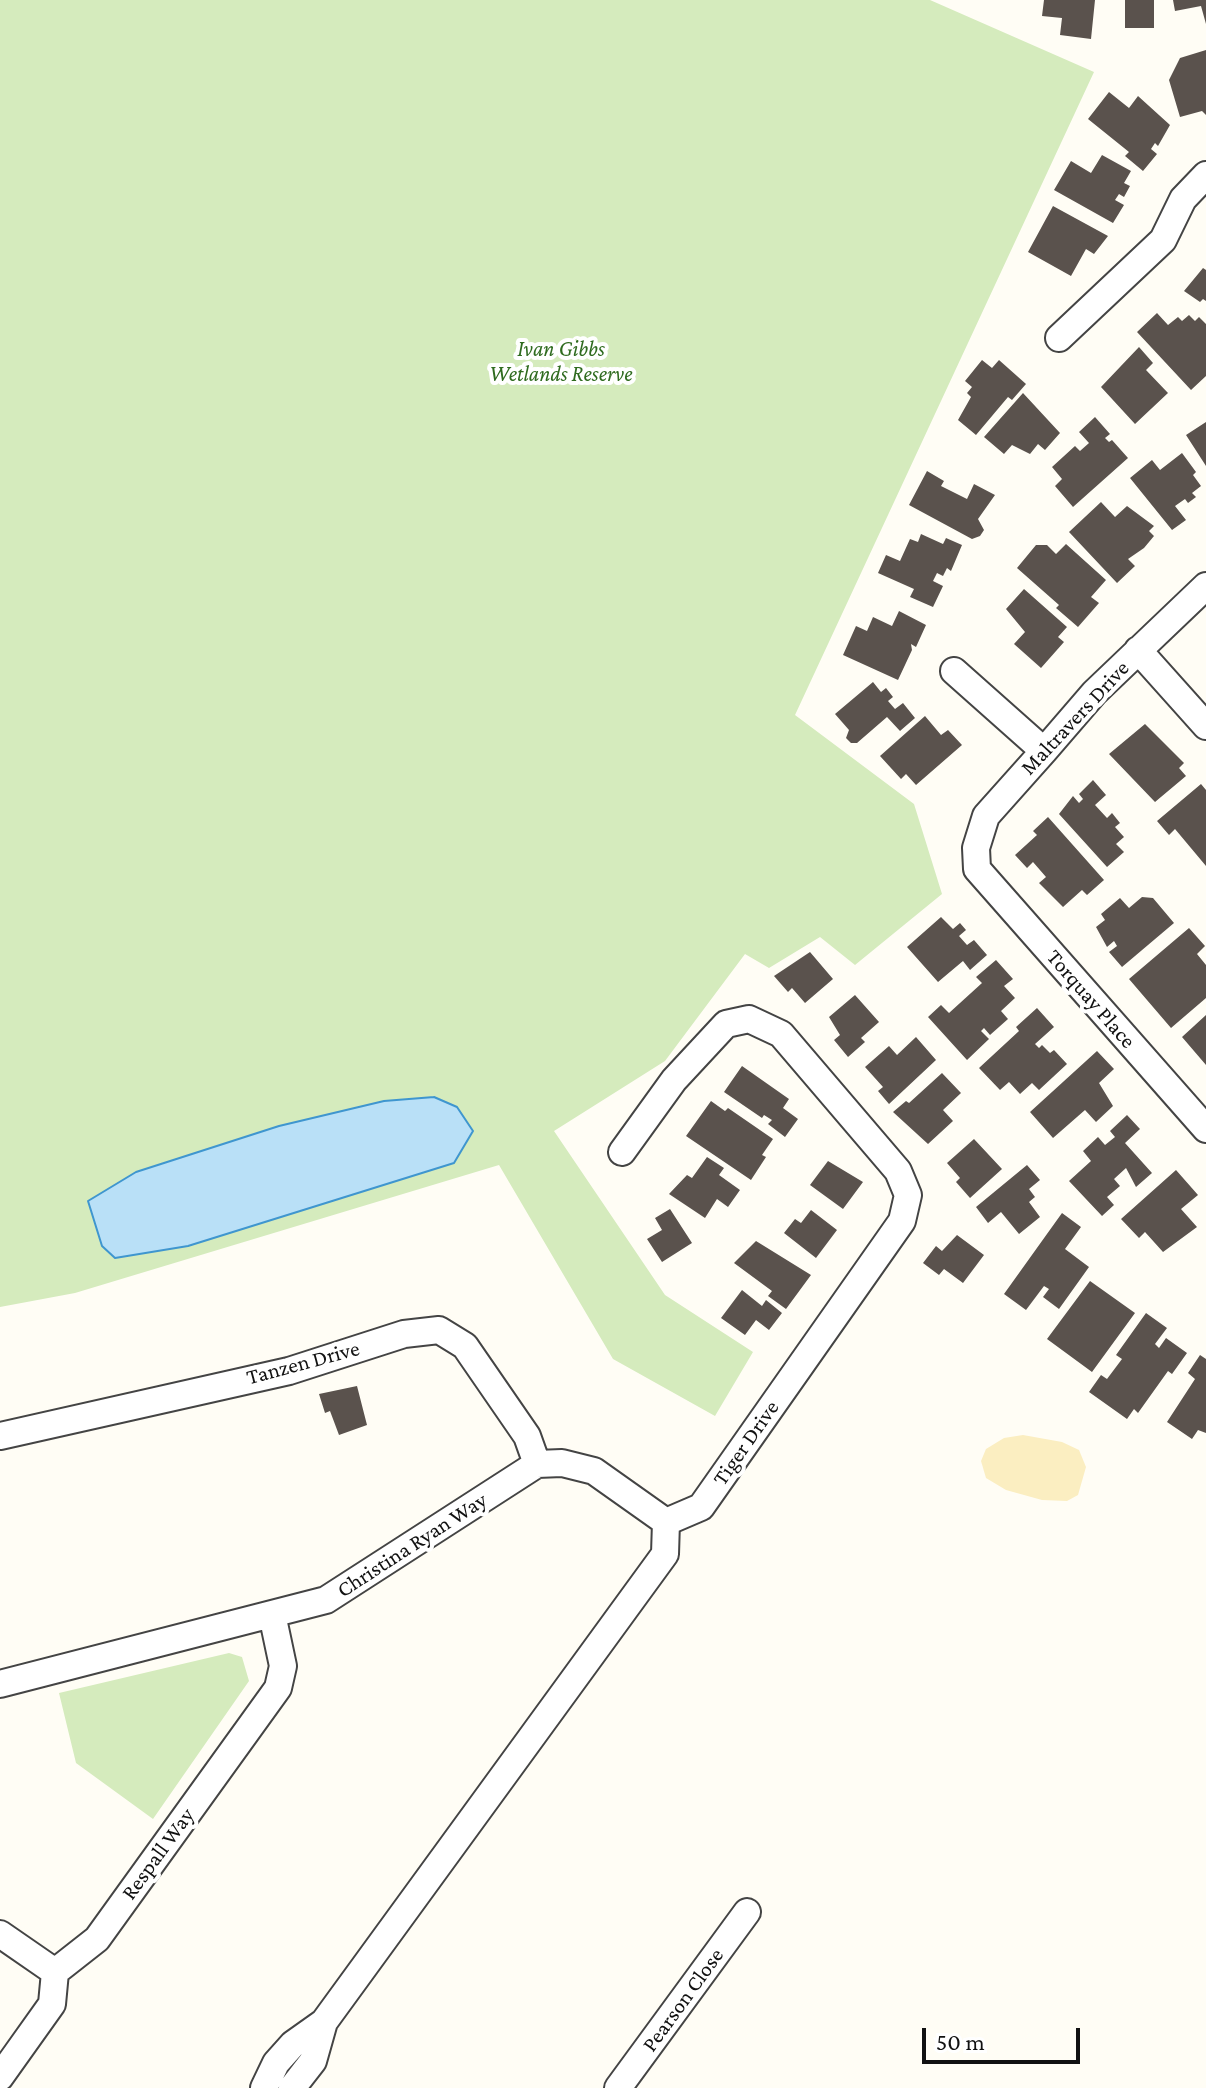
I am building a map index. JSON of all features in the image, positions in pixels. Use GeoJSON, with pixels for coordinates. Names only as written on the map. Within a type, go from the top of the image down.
{"type":"FeatureCollection","features":[{"type":"Feature","properties":{"kind":"street"},"geometry":{"type":"LineString","coordinates":[[1059,338],[1163,240],[1183,199],[1206,175]]}},
{"type":"Feature","properties":{"kind":"street","name":"Maltravers Drive"},"geometry":{"type":"LineString","coordinates":[[977,869],[976,848],[986,816],[1138,650],[1206,586]]}},
{"type":"Feature","properties":{"kind":"street"},"geometry":{"type":"LineString","coordinates":[[1138,650],[1206,726]]}},
{"type":"Feature","properties":{"kind":"street"},"geometry":{"type":"LineString","coordinates":[[954,671],[1044,751]]}},
{"type":"Feature","properties":{"kind":"street","name":"Torquay Place"},"geometry":{"type":"LineString","coordinates":[[977,869],[1206,1129]]}},
{"type":"Feature","properties":{"kind":"street","name":"Tiger Drive"},"geometry":{"type":"LineString","coordinates":[[622,1152],[674,1080],[726,1024],[749,1019],[781,1034],[898,1171],[908,1195],[902,1221],[701,1507],[666,1522]]}},
{"type":"Feature","properties":{"kind":"street","name":"Tanzen Drive"},"geometry":{"type":"LineString","coordinates":[[0,1436],[289,1371],[404,1334],[439,1330],[465,1346],[527,1436],[537,1464]]}},
{"type":"Feature","properties":{"kind":"street"},"geometry":{"type":"LineString","coordinates":[[264,2088],[284,2054],[324,2022],[665,1554],[666,1522],[594,1471],[562,1463],[537,1464]]}},
{"type":"Feature","properties":{"kind":"street","name":"Christina Ryan Way"},"geometry":{"type":"LineString","coordinates":[[0,1684],[326,1600],[537,1464]]}},
{"type":"Feature","properties":{"kind":"street","name":"Respall Way"},"geometry":{"type":"LineString","coordinates":[[55,1972],[97,1939],[278,1688],[283,1666],[272,1614]]}},
{"type":"Feature","properties":{"kind":"street","name":"Pearson Close"},"geometry":{"type":"LineString","coordinates":[[618,2088],[747,1912]]}},
{"type":"Feature","properties":{"kind":"street"},"geometry":{"type":"LineString","coordinates":[[0,1934],[55,1972],[52,2004],[0,2077]]}},
{"type":"Feature","properties":{"kind":"street"},"geometry":{"type":"LineString","coordinates":[[292,2088],[313,2061],[324,2022]]}},
{"type":"Feature","properties":{"kind":"green space","name":"Ivan Gibbs Wetlands Reserve"},"geometry":{"type":"Polygon","coordinates":[[[0,0],[930,0],[1094,72],[795,715],[914,804],[942,894],[855,965],[820,937],[769,968],[745,954],[665,1061],[554,1131],[665,1295],[753,1352],[715,1416],[613,1359],[499,1165],[75,1293],[0,1307],[0,0]]]}},
{"type":"Feature","properties":{"kind":"green space"},"geometry":{"type":"Polygon","coordinates":[[[229,1653],[242,1657],[249,1681],[153,1819],[76,1763],[59,1693],[229,1653]]]}},
{"type":"Feature","properties":{"kind":"sand"},"geometry":{"type":"Polygon","coordinates":[[[1023,1435],[1062,1442],[1079,1450],[1086,1467],[1078,1495],[1067,1501],[1042,1500],[1006,1490],[986,1478],[981,1461],[986,1449],[1004,1438],[1023,1435]]]}},
{"type":"Feature","properties":{"kind":"water"},"geometry":{"type":"Polygon","coordinates":[[[434,1097],[457,1107],[473,1131],[454,1163],[188,1246],[115,1258],[102,1246],[88,1201],[136,1172],[279,1126],[384,1101],[434,1097]]]}},
{"type":"Feature","properties":{"kind":"building"},"geometry":{"type":"Polygon","coordinates":[[[1044,0],[1095,0],[1091,39],[1060,35],[1062,18],[1042,16],[1044,0]]]}},
{"type":"Feature","properties":{"kind":"building"},"geometry":{"type":"Polygon","coordinates":[[[1125,0],[1154,0],[1154,28],[1125,28],[1125,0]]]}},
{"type":"Feature","properties":{"kind":"building"},"geometry":{"type":"Polygon","coordinates":[[[1173,0],[1206,0],[1206,24],[1201,6],[1175,11],[1173,0]]]}},
{"type":"Feature","properties":{"kind":"building"},"geometry":{"type":"Polygon","coordinates":[[[1206,50],[1206,115],[1202,111],[1180,117],[1169,80],[1180,58],[1206,50]]]}},
{"type":"Feature","properties":{"kind":"building"},"geometry":{"type":"Polygon","coordinates":[[[1109,92],[1129,108],[1138,96],[1170,125],[1158,146],[1155,143],[1151,149],[1157,154],[1143,171],[1125,156],[1129,152],[1088,119],[1109,92]]]}},
{"type":"Feature","properties":{"kind":"building"},"geometry":{"type":"Polygon","coordinates":[[[1102,155],[1131,171],[1124,183],[1130,186],[1124,197],[1119,194],[1115,200],[1124,205],[1113,223],[1054,190],[1071,161],[1091,173],[1102,155]]]}},
{"type":"Feature","properties":{"kind":"building"},"geometry":{"type":"Polygon","coordinates":[[[1053,206],[1108,236],[1094,254],[1086,249],[1071,276],[1028,252],[1053,206]]]}},
{"type":"Feature","properties":{"kind":"building"},"geometry":{"type":"Polygon","coordinates":[[[1203,268],[1206,270],[1206,301],[1203,299],[1200,302],[1184,291],[1203,268]]]}},
{"type":"Feature","properties":{"kind":"building"},"geometry":{"type":"Polygon","coordinates":[[[1157,313],[1168,325],[1178,317],[1182,321],[1189,315],[1195,321],[1199,317],[1206,324],[1206,376],[1191,390],[1137,332],[1157,313]]]}},
{"type":"Feature","properties":{"kind":"building"},"geometry":{"type":"Polygon","coordinates":[[[1139,347],[1153,363],[1146,370],[1168,393],[1135,424],[1101,387],[1139,347]]]}},
{"type":"Feature","properties":{"kind":"building"},"geometry":{"type":"Polygon","coordinates":[[[982,360],[992,368],[999,360],[1026,384],[1012,400],[1008,397],[976,435],[958,420],[971,397],[967,393],[972,387],[965,381],[982,360]]]}},
{"type":"Feature","properties":{"kind":"building"},"geometry":{"type":"Polygon","coordinates":[[[1023,393],[1060,433],[1045,450],[1038,444],[1030,454],[1012,445],[1004,454],[984,437],[1023,393]]]}},
{"type":"Feature","properties":{"kind":"building"},"geometry":{"type":"Polygon","coordinates":[[[1095,417],[1110,434],[1105,438],[1109,442],[1112,440],[1128,458],[1073,507],[1055,486],[1062,479],[1052,467],[1075,446],[1080,451],[1089,443],[1079,432],[1095,417]]]}},
{"type":"Feature","properties":{"kind":"building"},"geometry":{"type":"Polygon","coordinates":[[[1206,422],[1206,466],[1186,435],[1206,422]]]}},
{"type":"Feature","properties":{"kind":"building"},"geometry":{"type":"Polygon","coordinates":[[[1182,453],[1196,472],[1193,475],[1201,486],[1192,493],[1196,497],[1188,503],[1185,499],[1175,506],[1186,520],[1172,530],[1130,478],[1152,460],[1160,470],[1182,453]]]}},
{"type":"Feature","properties":{"kind":"building"},"geometry":{"type":"Polygon","coordinates":[[[927,471],[944,481],[941,486],[967,499],[974,484],[995,495],[978,519],[984,530],[980,536],[972,539],[909,505],[927,471]]]}},
{"type":"Feature","properties":{"kind":"building"},"geometry":{"type":"Polygon","coordinates":[[[1101,502],[1115,517],[1127,506],[1154,526],[1149,531],[1154,536],[1128,559],[1135,566],[1117,583],[1069,532],[1101,502]]]}},
{"type":"Feature","properties":{"kind":"building"},"geometry":{"type":"Polygon","coordinates":[[[921,534],[943,544],[946,538],[962,545],[951,571],[947,568],[943,576],[937,573],[933,581],[943,586],[933,607],[910,597],[914,589],[878,573],[886,555],[900,561],[910,539],[918,542],[921,534]]]}},
{"type":"Feature","properties":{"kind":"building"},"geometry":{"type":"Polygon","coordinates":[[[1066,544],[1106,580],[1091,597],[1099,603],[1078,627],[1056,608],[1059,605],[1017,568],[1036,545],[1047,545],[1056,554],[1066,544]]]}},
{"type":"Feature","properties":{"kind":"building"},"geometry":{"type":"Polygon","coordinates":[[[1024,589],[1067,627],[1058,637],[1064,642],[1041,668],[1014,644],[1025,632],[1006,609],[1024,589]]]}},
{"type":"Feature","properties":{"kind":"building"},"geometry":{"type":"Polygon","coordinates":[[[899,611],[926,625],[916,647],[911,644],[912,650],[898,680],[843,655],[856,626],[867,631],[873,617],[892,626],[899,611]]]}},
{"type":"Feature","properties":{"kind":"building"},"geometry":{"type":"Polygon","coordinates":[[[873,682],[881,692],[886,688],[893,697],[888,701],[895,709],[903,703],[915,718],[900,731],[887,717],[857,743],[851,743],[846,738],[849,730],[835,714],[873,682]]]}},
{"type":"Feature","properties":{"kind":"building"},"geometry":{"type":"Polygon","coordinates":[[[925,716],[941,735],[948,730],[962,745],[916,785],[906,774],[901,779],[880,756],[925,716]]]}},
{"type":"Feature","properties":{"kind":"building"},"geometry":{"type":"Polygon","coordinates":[[[1145,724],[1184,763],[1179,768],[1186,776],[1155,802],[1109,754],[1145,724]]]}},
{"type":"Feature","properties":{"kind":"building"},"geometry":{"type":"Polygon","coordinates":[[[1093,780],[1106,795],[1095,805],[1107,818],[1112,813],[1120,823],[1115,827],[1124,837],[1116,844],[1124,852],[1107,867],[1059,814],[1073,796],[1079,803],[1083,799],[1079,794],[1093,780]]]}},
{"type":"Feature","properties":{"kind":"building"},"geometry":{"type":"Polygon","coordinates":[[[1201,784],[1206,790],[1206,866],[1175,829],[1169,835],[1157,821],[1201,784]]]}},
{"type":"Feature","properties":{"kind":"building"},"geometry":{"type":"Polygon","coordinates":[[[1048,817],[1104,880],[1087,895],[1082,890],[1063,907],[1039,883],[1046,877],[1033,862],[1027,868],[1015,855],[1037,835],[1033,831],[1048,817]]]}},
{"type":"Feature","properties":{"kind":"building"},"geometry":{"type":"Polygon","coordinates":[[[1142,897],[1153,898],[1174,923],[1122,967],[1109,952],[1117,946],[1114,941],[1107,947],[1096,927],[1105,920],[1101,914],[1120,898],[1129,908],[1142,897]]]}},
{"type":"Feature","properties":{"kind":"building"},"geometry":{"type":"Polygon","coordinates":[[[941,917],[953,929],[960,923],[966,930],[959,936],[967,945],[974,940],[987,955],[970,970],[963,961],[938,982],[907,947],[941,917]]]}},
{"type":"Feature","properties":{"kind":"building"},"geometry":{"type":"Polygon","coordinates":[[[1189,928],[1205,946],[1197,954],[1206,965],[1206,998],[1171,1028],[1129,979],[1189,928]]]}},
{"type":"Feature","properties":{"kind":"building"},"geometry":{"type":"Polygon","coordinates":[[[810,952],[833,979],[805,1003],[792,988],[788,992],[774,976],[810,952]]]}},
{"type":"Feature","properties":{"kind":"building"},"geometry":{"type":"Polygon","coordinates":[[[996,960],[1013,979],[1004,986],[1015,998],[1001,1011],[1008,1019],[990,1035],[984,1028],[981,1031],[989,1039],[967,1060],[928,1017],[941,1005],[949,1013],[982,983],[976,977],[996,960]]]}},
{"type":"Feature","properties":{"kind":"building"},"geometry":{"type":"Polygon","coordinates":[[[855,995],[879,1022],[861,1038],[865,1042],[848,1057],[834,1040],[840,1035],[829,1017],[855,995]]]}},
{"type":"Feature","properties":{"kind":"building"},"geometry":{"type":"Polygon","coordinates":[[[1037,1008],[1054,1027],[1035,1044],[1039,1048],[1042,1045],[1050,1053],[1054,1050],[1067,1064],[1039,1090],[1032,1083],[1020,1094],[1009,1082],[1000,1090],[979,1068],[1019,1031],[1016,1027],[1037,1008]]]}},
{"type":"Feature","properties":{"kind":"building"},"geometry":{"type":"Polygon","coordinates":[[[1206,1015],[1206,1065],[1182,1037],[1206,1015]]]}},
{"type":"Feature","properties":{"kind":"building"},"geometry":{"type":"Polygon","coordinates":[[[916,1037],[936,1060],[889,1104],[878,1091],[883,1087],[865,1067],[889,1046],[897,1055],[916,1037]]]}},
{"type":"Feature","properties":{"kind":"building"},"geometry":{"type":"Polygon","coordinates":[[[1097,1051],[1114,1069],[1099,1083],[1113,1106],[1096,1122],[1085,1110],[1053,1138],[1030,1112],[1097,1051]]]}},
{"type":"Feature","properties":{"kind":"building"},"geometry":{"type":"Polygon","coordinates":[[[742,1066],[789,1099],[783,1108],[798,1119],[785,1137],[768,1124],[772,1120],[764,1115],[762,1118],[724,1092],[742,1066]]]}},
{"type":"Feature","properties":{"kind":"building"},"geometry":{"type":"Polygon","coordinates":[[[942,1073],[961,1093],[943,1110],[953,1121],[928,1144],[893,1112],[906,1101],[909,1103],[942,1073]]]}},
{"type":"Feature","properties":{"kind":"building"},"geometry":{"type":"Polygon","coordinates":[[[711,1101],[725,1111],[728,1108],[773,1139],[751,1180],[686,1136],[711,1101]]]}},
{"type":"Feature","properties":{"kind":"building"},"geometry":{"type":"Polygon","coordinates":[[[1127,1115],[1140,1129],[1125,1143],[1152,1173],[1136,1187],[1126,1168],[1114,1179],[1120,1186],[1107,1197],[1114,1205],[1102,1216],[1069,1181],[1091,1161],[1083,1151],[1098,1137],[1105,1145],[1115,1137],[1110,1131],[1127,1115]]]}},
{"type":"Feature","properties":{"kind":"building"},"geometry":{"type":"Polygon","coordinates":[[[974,1139],[1002,1169],[970,1198],[956,1182],[960,1178],[947,1163],[974,1139]]]}},
{"type":"Feature","properties":{"kind":"building"},"geometry":{"type":"Polygon","coordinates":[[[707,1157],[724,1168],[719,1175],[740,1190],[728,1207],[717,1199],[705,1218],[669,1194],[687,1175],[692,1178],[707,1157]]]}},
{"type":"Feature","properties":{"kind":"building"},"geometry":{"type":"Polygon","coordinates":[[[828,1161],[863,1182],[843,1209],[810,1185],[828,1161]]]}},
{"type":"Feature","properties":{"kind":"building"},"geometry":{"type":"Polygon","coordinates":[[[1027,1165],[1040,1180],[1029,1189],[1035,1197],[1029,1202],[1040,1217],[1019,1234],[1001,1212],[988,1223],[976,1207],[1027,1165]]]}},
{"type":"Feature","properties":{"kind":"building"},"geometry":{"type":"Polygon","coordinates":[[[1176,1170],[1198,1195],[1181,1209],[1197,1227],[1163,1252],[1145,1232],[1139,1238],[1121,1219],[1176,1170]]]}},
{"type":"Feature","properties":{"kind":"building"},"geometry":{"type":"Polygon","coordinates":[[[670,1209],[692,1243],[662,1262],[647,1239],[662,1230],[655,1218],[670,1209]]]}},
{"type":"Feature","properties":{"kind":"building"},"geometry":{"type":"Polygon","coordinates":[[[811,1210],[837,1230],[816,1258],[784,1233],[795,1219],[801,1223],[811,1210]]]}},
{"type":"Feature","properties":{"kind":"building"},"geometry":{"type":"Polygon","coordinates":[[[1062,1213],[1081,1227],[1065,1249],[1089,1267],[1059,1309],[1043,1297],[1049,1289],[1044,1286],[1026,1310],[1004,1294],[1062,1213]]]}},
{"type":"Feature","properties":{"kind":"building"},"geometry":{"type":"Polygon","coordinates":[[[957,1235],[984,1255],[963,1283],[944,1269],[939,1275],[923,1263],[936,1246],[942,1251],[957,1235]]]}},
{"type":"Feature","properties":{"kind":"building"},"geometry":{"type":"Polygon","coordinates":[[[756,1241],[811,1275],[786,1309],[768,1296],[772,1291],[734,1263],[756,1241]]]}},
{"type":"Feature","properties":{"kind":"building"},"geometry":{"type":"Polygon","coordinates":[[[1090,1281],[1135,1313],[1092,1372],[1047,1339],[1090,1281]]]}},
{"type":"Feature","properties":{"kind":"building"},"geometry":{"type":"Polygon","coordinates":[[[742,1290],[762,1306],[766,1300],[782,1313],[769,1330],[756,1320],[745,1335],[721,1318],[742,1290]]]}},
{"type":"Feature","properties":{"kind":"building"},"geometry":{"type":"Polygon","coordinates":[[[1146,1313],[1167,1328],[1155,1344],[1159,1348],[1166,1338],[1187,1353],[1172,1374],[1168,1371],[1138,1413],[1134,1409],[1127,1419],[1089,1392],[1101,1375],[1107,1379],[1122,1359],[1116,1355],[1146,1313]]]}},
{"type":"Feature","properties":{"kind":"building"},"geometry":{"type":"Polygon","coordinates":[[[1200,1355],[1206,1359],[1206,1433],[1198,1430],[1192,1439],[1167,1422],[1195,1379],[1188,1373],[1200,1355]]]}},
{"type":"Feature","properties":{"kind":"building"},"geometry":{"type":"Polygon","coordinates":[[[357,1386],[367,1425],[339,1435],[330,1411],[325,1413],[319,1394],[357,1386]]]}}]}
